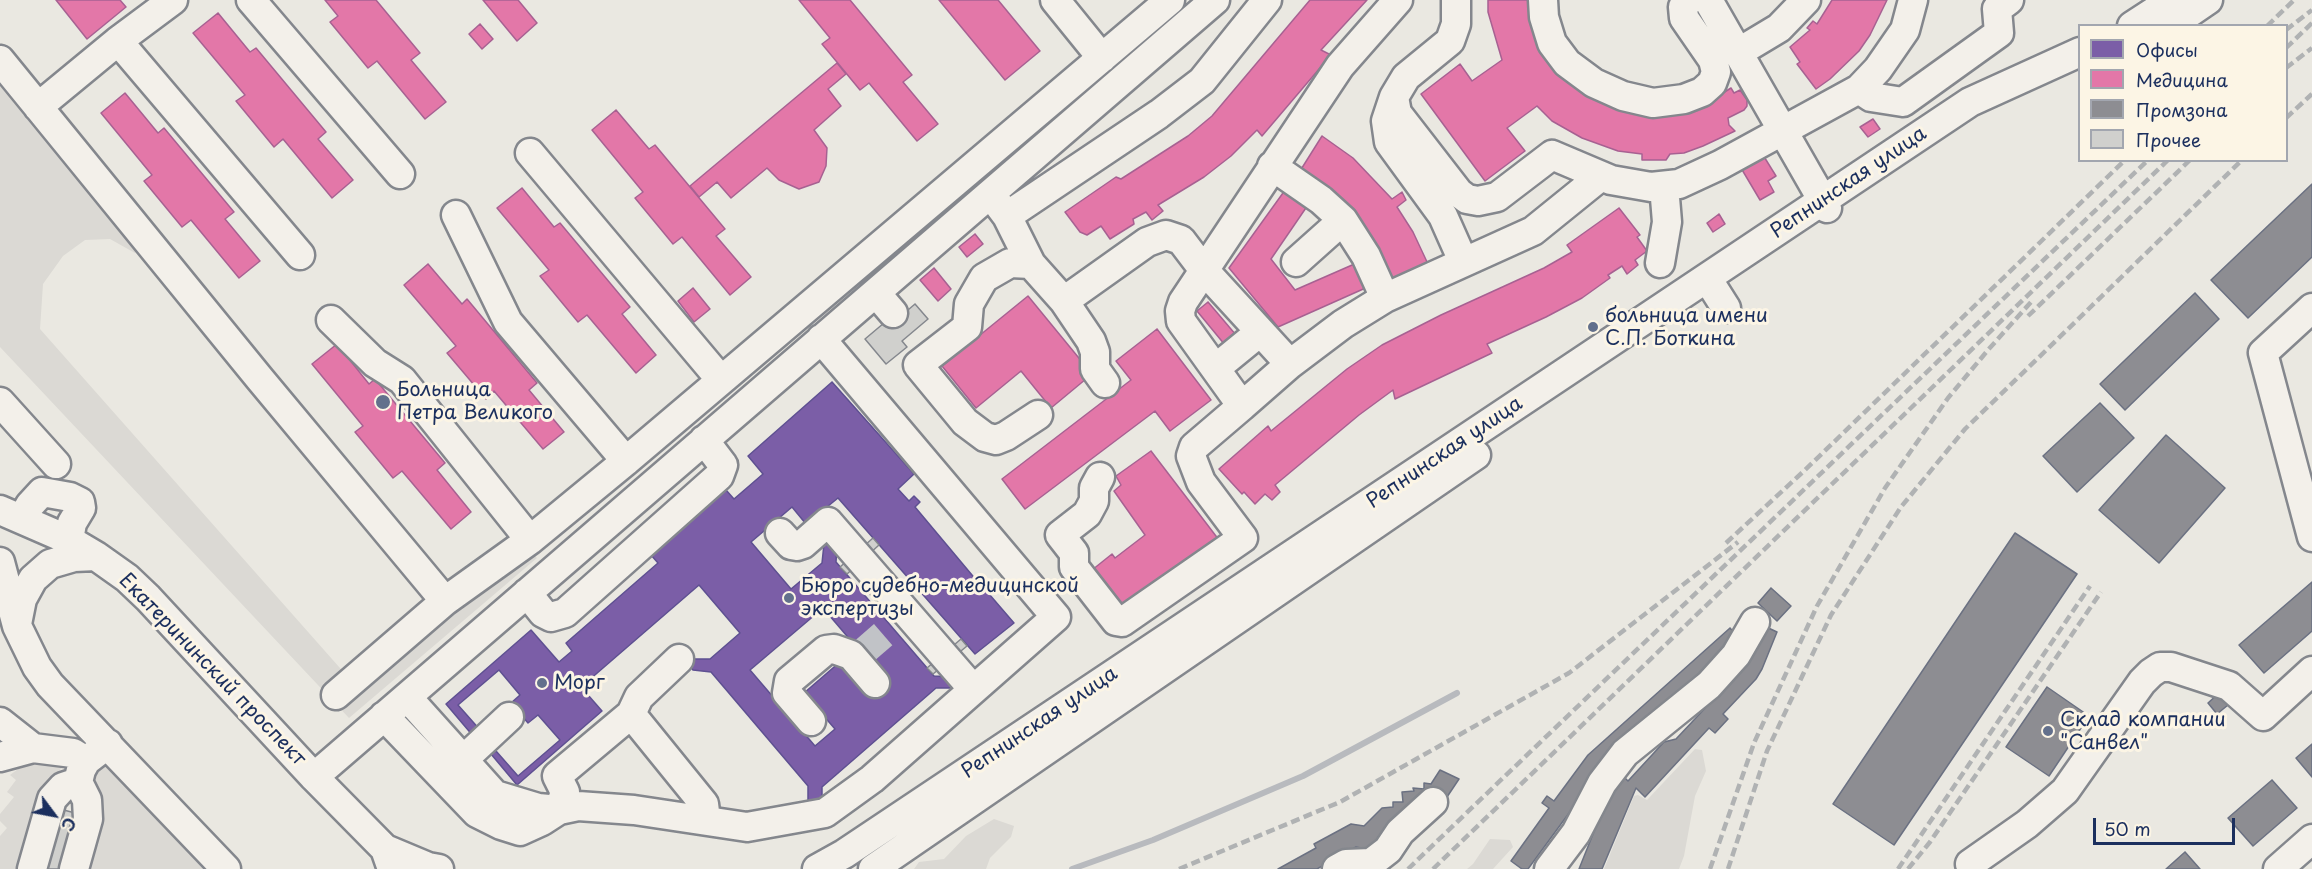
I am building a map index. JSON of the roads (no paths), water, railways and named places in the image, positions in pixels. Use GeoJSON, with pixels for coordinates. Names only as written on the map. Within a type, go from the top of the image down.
{"type":"FeatureCollection","features":[{"type":"Feature","properties":{"kind":"street"},"geometry":{"type":"LineString","coordinates":[[38,107],[118,41],[173,0]]}},
{"type":"Feature","properties":{"kind":"street"},"geometry":{"type":"LineString","coordinates":[[251,0],[399,174]]}},
{"type":"Feature","properties":{"kind":"street"},"geometry":{"type":"LineString","coordinates":[[1054,0],[1102,58]]}},
{"type":"Feature","properties":{"kind":"street"},"geometry":{"type":"LineString","coordinates":[[336,695],[445,601],[530,540],[626,461],[1170,0]]}},
{"type":"Feature","properties":{"kind":"street"},"geometry":{"type":"LineString","coordinates":[[314,777],[822,339],[885,303],[990,194],[1215,0]]}},
{"type":"Feature","properties":{"kind":"street"},"geometry":{"type":"LineString","coordinates":[[1007,216],[1159,114],[1202,81],[1267,0]]}},
{"type":"Feature","properties":{"kind":"street"},"geometry":{"type":"LineString","coordinates":[[1242,406],[1181,321],[1180,311],[1183,302],[1340,66],[1398,0]]}},
{"type":"Feature","properties":{"kind":"street"},"geometry":{"type":"LineString","coordinates":[[1456,0],[1456,24],[1450,41],[1406,77],[1394,97],[1386,121],[1389,142],[1443,216],[1463,261]]}},
{"type":"Feature","properties":{"kind":"street"},"geometry":{"type":"LineString","coordinates":[[1543,0],[1544,18],[1552,43],[1567,63],[1594,83],[1623,96],[1653,103],[1684,99],[1702,92],[1712,83],[1716,72],[1713,60],[1689,13]]}},
{"type":"Feature","properties":{"kind":"street"},"geometry":{"type":"LineString","coordinates":[[1708,0],[1827,207]]}},
{"type":"Feature","properties":{"kind":"street"},"geometry":{"type":"LineString","coordinates":[[1738,52],[1779,28],[1806,0]]}},
{"type":"Feature","properties":{"kind":"street"},"geometry":{"type":"LineString","coordinates":[[1394,97],[1397,113],[1459,193],[1467,199],[1478,201],[1497,197],[1552,155],[1611,180],[1651,187],[1679,184],[1710,170],[1859,89],[1878,69],[1905,30],[1913,0]]}},
{"type":"Feature","properties":{"kind":"street"},"geometry":{"type":"LineString","coordinates":[[1859,89],[1871,97],[1903,102],[1998,33],[1996,9],[2009,0]]}},
{"type":"Feature","properties":{"kind":"street"},"geometry":{"type":"LineString","coordinates":[[2135,24],[2172,0]]}},
{"type":"Feature","properties":{"kind":"street"},"geometry":{"type":"LineString","coordinates":[[2173,24],[2207,0]]}},
{"type":"Feature","properties":{"kind":"street"},"geometry":{"type":"LineString","coordinates":[[118,41],[300,255]]}},
{"type":"Feature","properties":{"kind":"street","name":"Репнинская улица"},"geometry":{"type":"LineString","coordinates":[[818,869],[1143,654],[1716,292],[1970,102],[2078,52]]}},
{"type":"Feature","properties":{"kind":"street"},"geometry":{"type":"LineString","coordinates":[[0,60],[260,379],[445,601]]}},
{"type":"Feature","properties":{"kind":"street","name":"Репнинская улица"},"geometry":{"type":"LineString","coordinates":[[873,869],[1716,292],[1965,126],[2078,72]]}},
{"type":"Feature","properties":{"kind":"street"},"geometry":{"type":"LineString","coordinates":[[530,153],[722,380]]}},
{"type":"Feature","properties":{"kind":"street"},"geometry":{"type":"LineString","coordinates":[[1272,166],[1321,200],[1343,220],[1366,256],[1385,298]]}},
{"type":"Feature","properties":{"kind":"street"},"geometry":{"type":"LineString","coordinates":[[1100,477],[1094,488],[1094,501],[1087,514],[1060,535],[1074,553],[1074,567],[1116,621],[1122,622],[1243,538],[1201,482],[1191,456],[1194,447],[1290,364],[1342,324],[1385,298],[1533,231],[1601,176]]}},
{"type":"Feature","properties":{"kind":"street"},"geometry":{"type":"LineString","coordinates":[[1660,263],[1667,222],[1664,186]]}},
{"type":"Feature","properties":{"kind":"street"},"geometry":{"type":"LineString","coordinates":[[990,194],[1007,216],[1031,264],[1064,301],[1091,341],[1095,351],[1095,369],[1104,383]]}},
{"type":"Feature","properties":{"kind":"street"},"geometry":{"type":"LineString","coordinates":[[456,215],[508,322],[626,461]]}},
{"type":"Feature","properties":{"kind":"street"},"geometry":{"type":"LineString","coordinates":[[1296,262],[1343,220]]}},
{"type":"Feature","properties":{"kind":"street"},"geometry":{"type":"LineString","coordinates":[[1064,301],[1147,242],[1166,235],[1181,240],[1203,269],[1290,364]]}},
{"type":"Feature","properties":{"kind":"street"},"geometry":{"type":"LineString","coordinates":[[1031,264],[1010,263],[984,278],[969,304],[967,327],[918,365],[965,422],[985,437],[996,440],[1006,436],[1038,415]]}},
{"type":"Feature","properties":{"kind":"street"},"geometry":{"type":"LineString","coordinates":[[2312,308],[2263,353],[2312,537]]}},
{"type":"Feature","properties":{"kind":"street"},"geometry":{"type":"LineString","coordinates":[[331,320],[375,363],[402,380],[530,540]]}},
{"type":"Feature","properties":{"kind":"street"},"geometry":{"type":"LineString","coordinates":[[1216,368],[1260,332]]}},
{"type":"Feature","properties":{"kind":"street"},"geometry":{"type":"LineString","coordinates":[[406,697],[495,795],[538,808],[559,810],[579,806],[634,810],[747,827],[825,813],[873,779],[1056,617],[822,339]]}},
{"type":"Feature","properties":{"kind":"street"},"geometry":{"type":"LineString","coordinates":[[0,402],[57,464]]}},
{"type":"Feature","properties":{"kind":"street"},"geometry":{"type":"LineString","coordinates":[[527,593],[543,613],[551,617],[565,613],[719,476],[723,465],[704,440]]}},
{"type":"Feature","properties":{"kind":"street"},"geometry":{"type":"LineString","coordinates":[[11,515],[30,505],[42,492],[70,497],[80,502],[81,508],[72,523],[69,540]]}},
{"type":"Feature","properties":{"kind":"street","name":"Екатерининский проспект"},"geometry":{"type":"LineString","coordinates":[[11,515],[69,540],[96,555],[127,578],[204,649],[388,859]]}},
{"type":"Feature","properties":{"kind":"street"},"geometry":{"type":"LineString","coordinates":[[780,533],[790,545],[796,546],[803,544],[828,522],[900,620],[973,689]]}},
{"type":"Feature","properties":{"kind":"street"},"geometry":{"type":"LineString","coordinates":[[17,626],[22,599],[33,579],[50,564],[74,557],[96,555]]}},
{"type":"Feature","properties":{"kind":"street"},"geometry":{"type":"LineString","coordinates":[[0,562],[17,626],[37,667],[50,685],[226,869]]}},
{"type":"Feature","properties":{"kind":"street"},"geometry":{"type":"LineString","coordinates":[[559,565],[584,596]]}},
{"type":"Feature","properties":{"kind":"street"},"geometry":{"type":"LineString","coordinates":[[1122,622],[1143,654]]}},
{"type":"Feature","properties":{"kind":"street"},"geometry":{"type":"LineString","coordinates":[[1549,869],[1576,833],[1602,783],[1625,753],[1709,685],[1736,655],[1755,622]]}},
{"type":"Feature","properties":{"kind":"street"},"geometry":{"type":"LineString","coordinates":[[811,721],[787,693],[789,681],[826,650],[842,651],[858,656],[875,683]]}},
{"type":"Feature","properties":{"kind":"street"},"geometry":{"type":"LineString","coordinates":[[384,716],[477,813],[519,831],[542,822],[559,810],[565,792],[557,776],[630,714],[639,698],[679,659]]}},
{"type":"Feature","properties":{"kind":"street"},"geometry":{"type":"LineString","coordinates":[[1970,864],[2027,825],[2065,791],[2142,682],[2160,667],[2171,667],[2229,686],[2263,716],[2312,671]]}},
{"type":"Feature","properties":{"kind":"street"},"geometry":{"type":"LineString","coordinates":[[630,714],[704,804],[706,820]]}},
{"type":"Feature","properties":{"kind":"street"},"geometry":{"type":"LineString","coordinates":[[464,759],[509,717]]}},
{"type":"Feature","properties":{"kind":"street"},"geometry":{"type":"LineString","coordinates":[[0,722],[33,748]]}},
{"type":"Feature","properties":{"kind":"street"},"geometry":{"type":"LineString","coordinates":[[32,869],[52,799],[108,744]]}},
{"type":"Feature","properties":{"kind":"street"},"geometry":{"type":"LineString","coordinates":[[0,757],[33,748],[73,753],[82,772],[88,819],[74,869]]}},
{"type":"Feature","properties":{"kind":"street"},"geometry":{"type":"LineString","coordinates":[[1337,869],[1346,864],[1371,863],[1388,850],[1401,832],[1433,802]]}},
{"type":"Feature","properties":{"kind":"street"},"geometry":{"type":"LineString","coordinates":[[2277,869],[2312,839]]}},
{"type":"Feature","properties":{"kind":"street"},"geometry":{"type":"LineString","coordinates":[[388,859],[439,869]]}},
{"type":"Feature","properties":{"kind":"waterway"},"geometry":{"type":"LineString","coordinates":[[1072,869],[1153,840],[1303,776],[1457,693]]}},
{"type":"Feature","properties":{"kind":"tunnel"},"geometry":{"type":"LineString","coordinates":[[862,653],[892,627]]}},
{"type":"Feature","properties":{"kind":"railway"},"geometry":{"type":"LineString","coordinates":[[2269,24],[2294,0]]}},
{"type":"Feature","properties":{"kind":"railway"},"geometry":{"type":"LineString","coordinates":[[2288,28],[2312,10]]}},
{"type":"Feature","properties":{"kind":"railway"},"geometry":{"type":"LineString","coordinates":[[2288,46],[2312,23]]}},
{"type":"Feature","properties":{"kind":"railway"},"geometry":{"type":"LineString","coordinates":[[2288,66],[2312,48]]}},
{"type":"Feature","properties":{"kind":"railway"},"geometry":{"type":"LineString","coordinates":[[2288,116],[2312,94]]}},
{"type":"Feature","properties":{"kind":"railway"},"geometry":{"type":"LineString","coordinates":[[1726,543],[1805,470],[2123,162]]}},
{"type":"Feature","properties":{"kind":"railway"},"geometry":{"type":"LineString","coordinates":[[1408,869],[2146,162]]}},
{"type":"Feature","properties":{"kind":"railway"},"geometry":{"type":"LineString","coordinates":[[1433,869],[2166,162]]}},
{"type":"Feature","properties":{"kind":"railway"},"geometry":{"type":"LineString","coordinates":[[2028,316],[2188,162]]}},
{"type":"Feature","properties":{"kind":"railway"},"geometry":{"type":"LineString","coordinates":[[1728,869],[1767,751],[1831,615],[1901,507],[1965,429],[2240,162]]}},
{"type":"Feature","properties":{"kind":"railway"},"geometry":{"type":"LineString","coordinates":[[1710,869],[1754,743],[1817,606],[1885,488],[1948,398],[2031,302]]}},
{"type":"Feature","properties":{"kind":"railway"},"geometry":{"type":"LineString","coordinates":[[1179,869],[1340,802],[1569,673],[1738,542]]}},
{"type":"Feature","properties":{"kind":"railway"},"geometry":{"type":"LineString","coordinates":[[1898,869],[2090,586]]}},
{"type":"Feature","properties":{"kind":"railway"},"geometry":{"type":"LineString","coordinates":[[1908,869],[1930,842],[2101,592]]}},
{"type":"Feature","properties":{"kind":"place","name":"больница имени С.П. Боткина"},"geometry":{"type":"Point","coordinates":[1593,327]}},
{"type":"Feature","properties":{"kind":"place","name":"Больница Петра Великого"},"geometry":{"type":"Point","coordinates":[383,402]}},
{"type":"Feature","properties":{"kind":"place","name":"Бюро судебно-медицинской экспертизы"},"geometry":{"type":"Point","coordinates":[789,598]}},
{"type":"Feature","properties":{"kind":"place","name":"Морг"},"geometry":{"type":"Point","coordinates":[542,683]}},
{"type":"Feature","properties":{"kind":"place","name":"Склад компании \"Санвел\""},"geometry":{"type":"Point","coordinates":[2048,731]}}]}
